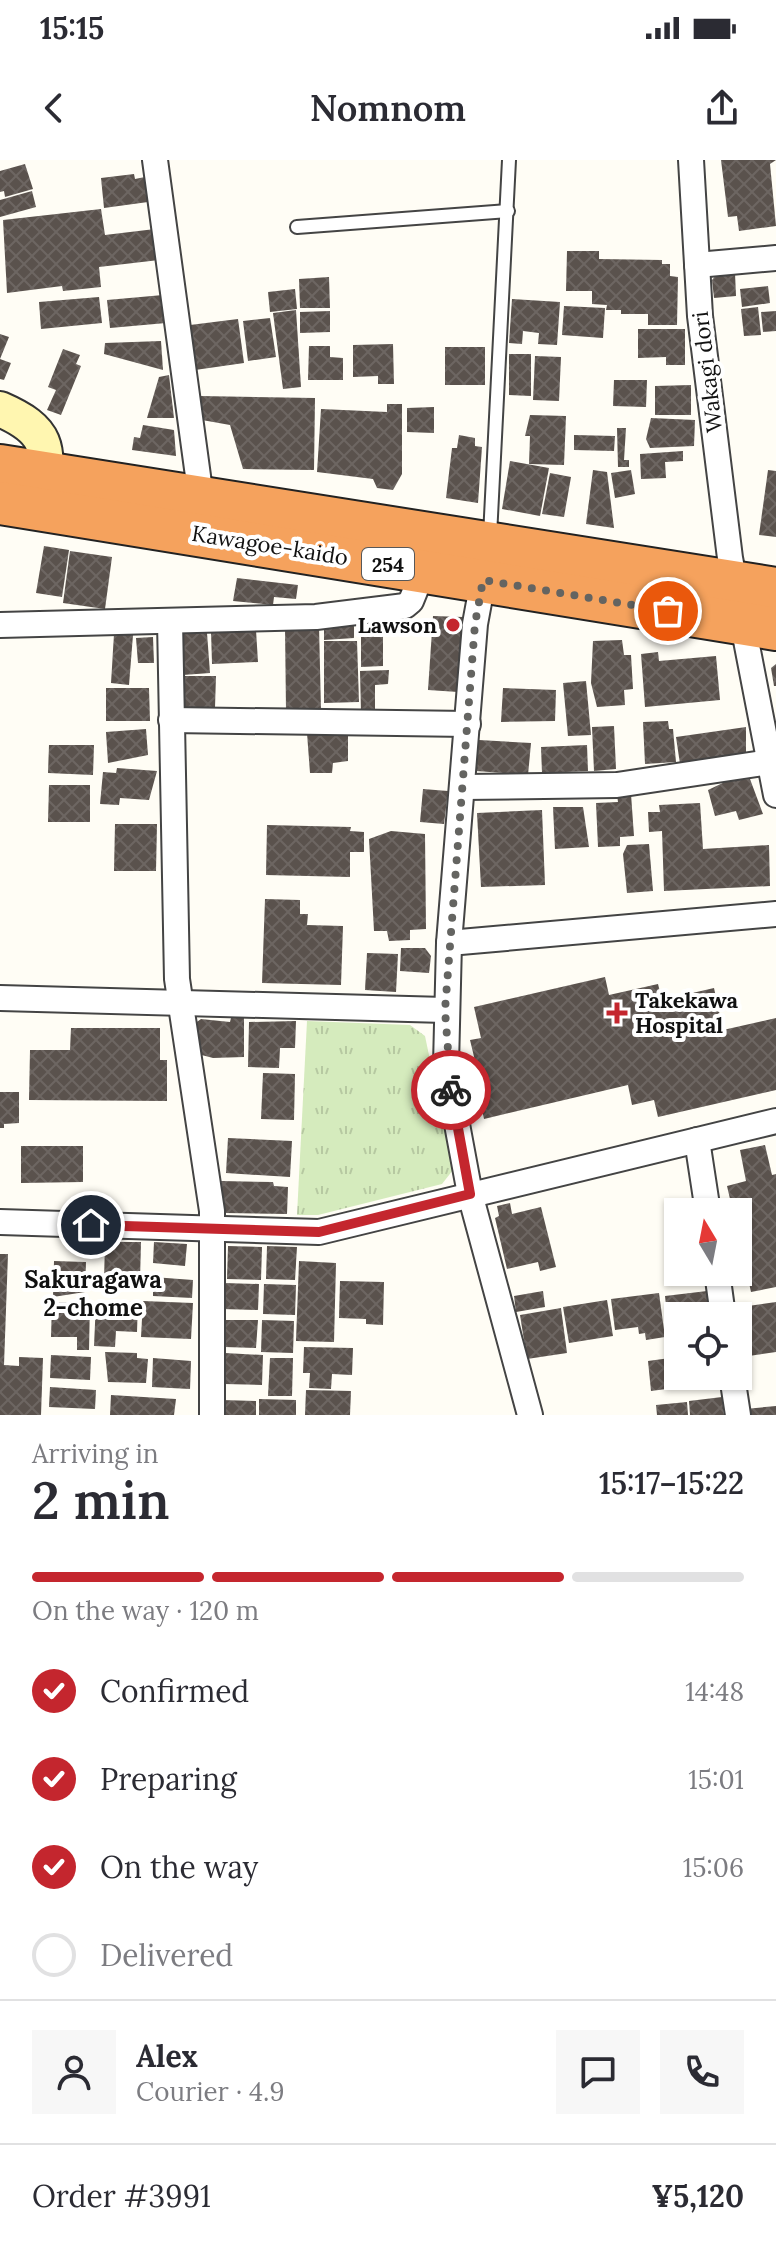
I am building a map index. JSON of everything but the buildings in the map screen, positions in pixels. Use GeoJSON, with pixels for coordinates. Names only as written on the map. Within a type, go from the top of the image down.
{"type":"FeatureCollection","features":[{"type":"Feature","properties":{"kind":"highway","name":"Kawagoe-kaido"},"geometry":{"type":"LineString","coordinates":[[0,466],[43,491],[424,569],[486,562]]}},
{"type":"Feature","properties":{"kind":"highway","name":"Kawagoe-kaido"},"geometry":{"type":"LineString","coordinates":[[0,503],[43,491],[201,498],[486,562],[751,612],[776,589]]}},
{"type":"Feature","properties":{"kind":"street"},"geometry":{"type":"LineString","coordinates":[[155,160],[201,498]]}},
{"type":"Feature","properties":{"kind":"street","name":"Wakagi dori"},"geometry":{"type":"LineString","coordinates":[[691,160],[700,316],[751,612],[776,795]]}},
{"type":"Feature","properties":{"kind":"street"},"geometry":{"type":"LineString","coordinates":[[697,265],[776,258]]}},
{"type":"Feature","properties":{"kind":"street"},"geometry":{"type":"LineString","coordinates":[[0,409],[24,420],[39,432],[43,491]]}},
{"type":"Feature","properties":{"kind":"street"},"geometry":{"type":"LineString","coordinates":[[486,562],[475,624],[449,943],[446,1065],[470,1194],[530,1415]]}},
{"type":"Feature","properties":{"kind":"street"},"geometry":{"type":"LineString","coordinates":[[0,625],[316,617],[405,606],[411,601],[424,569]]}},
{"type":"Feature","properties":{"kind":"street"},"geometry":{"type":"LineString","coordinates":[[170,621],[179,1001],[212,1228],[212,1415]]}},
{"type":"Feature","properties":{"kind":"street"},"geometry":{"type":"LineString","coordinates":[[171,720],[468,724]]}},
{"type":"Feature","properties":{"kind":"street"},"geometry":{"type":"LineString","coordinates":[[463,787],[617,785],[770,762]]}},
{"type":"Feature","properties":{"kind":"street"},"geometry":{"type":"LineString","coordinates":[[449,943],[776,914]]}},
{"type":"Feature","properties":{"kind":"street"},"geometry":{"type":"LineString","coordinates":[[0,998],[445,1010]]}},
{"type":"Feature","properties":{"kind":"street"},"geometry":{"type":"LineString","coordinates":[[0,1222],[319,1232],[776,1121]]}},
{"type":"Feature","properties":{"kind":"street"},"geometry":{"type":"LineString","coordinates":[[697,1140],[706,1198]]}},
{"type":"Feature","properties":{"kind":"street"},"geometry":{"type":"LineString","coordinates":[[734,1390],[738,1415]]}},
{"type":"Feature","properties":{"kind":"lane"},"geometry":{"type":"LineString","coordinates":[[486,562],[509,160]]}},
{"type":"Feature","properties":{"kind":"lane"},"geometry":{"type":"LineString","coordinates":[[297,227],[508,211]]}},
{"type":"Feature","properties":{"kind":"green space"},"geometry":{"type":"Polygon","coordinates":[[[307,1021],[410,1025],[425,1036],[453,1170],[442,1184],[318,1215],[297,1215],[307,1021]]]}},
{"type":"Feature","properties":{"kind":"way so far"},"geometry":{"type":"LineString","coordinates":[[451,1090],[446,1065],[446,988],[475,624],[483,580],[668,611]]}},
{"type":"Feature","properties":{"kind":"place","name":"Lawson"},"geometry":{"type":"Point","coordinates":[453,625]}},
{"type":"Feature","properties":{"kind":"place","name":"Takekawa Hospital"},"geometry":{"type":"Point","coordinates":[617,1013]}},
{"type":"Feature","properties":{"kind":"district","name":"Sakuragawa 2-chome"},"geometry":{"type":"Point","coordinates":[93,1293]}},
{"type":"Feature","properties":{"kind":"route"},"geometry":{"type":"LineString","coordinates":[[91,1225],[319,1232],[470,1194],[451,1090]]}}]}
